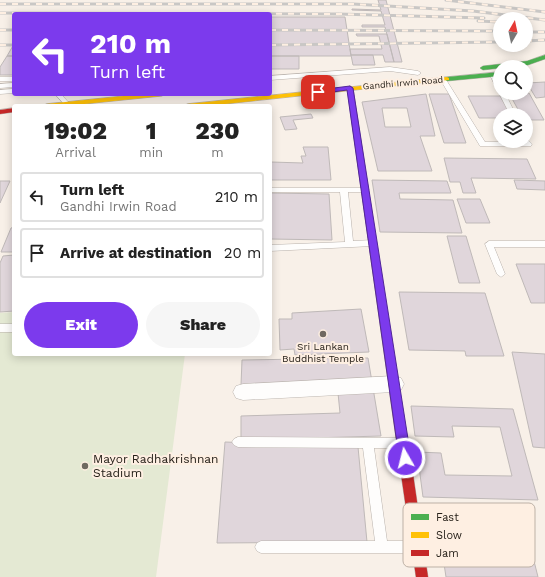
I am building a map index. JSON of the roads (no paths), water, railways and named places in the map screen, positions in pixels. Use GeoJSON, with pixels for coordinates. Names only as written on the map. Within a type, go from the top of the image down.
{"type":"FeatureCollection","features":[{"type":"Feature","properties":{"kind":"main road","name":"Gandhi Irwin Road"},"geometry":{"type":"LineString","coordinates":[[272,84],[528,63],[545,57]]}},
{"type":"Feature","properties":{"kind":"main road","name":"Gandhi Irwin Road"},"geometry":{"type":"LineString","coordinates":[[205,104],[350,88],[493,75]]}},
{"type":"Feature","properties":{"kind":"main road"},"geometry":{"type":"LineString","coordinates":[[350,88],[412,503]]}},
{"type":"Feature","properties":{"kind":"main road"},"geometry":{"type":"LineString","coordinates":[[66,104],[145,96]]}},
{"type":"Feature","properties":{"kind":"main road"},"geometry":{"type":"LineString","coordinates":[[0,112],[12,110]]}},
{"type":"Feature","properties":{"kind":"main road"},"geometry":{"type":"LineString","coordinates":[[0,120],[12,119]]}},
{"type":"Feature","properties":{"kind":"main road"},"geometry":{"type":"LineString","coordinates":[[421,567],[422,577]]}},
{"type":"Feature","properties":{"kind":"street"},"geometry":{"type":"LineString","coordinates":[[243,392],[394,384]]}},
{"type":"Feature","properties":{"kind":"lane"},"geometry":{"type":"LineString","coordinates":[[272,78],[390,69],[418,73]]}},
{"type":"Feature","properties":{"kind":"lane"},"geometry":{"type":"LineString","coordinates":[[0,79],[12,80]]}},
{"type":"Feature","properties":{"kind":"lane"},"geometry":{"type":"LineString","coordinates":[[443,79],[483,144],[493,144]]}},
{"type":"Feature","properties":{"kind":"lane"},"geometry":{"type":"LineString","coordinates":[[0,86],[12,85]]}},
{"type":"Feature","properties":{"kind":"lane"},"geometry":{"type":"LineString","coordinates":[[0,92],[12,91]]}},
{"type":"Feature","properties":{"kind":"lane"},"geometry":{"type":"LineString","coordinates":[[60,96],[66,104]]}},
{"type":"Feature","properties":{"kind":"lane"},"geometry":{"type":"LineString","coordinates":[[104,96],[111,100]]}},
{"type":"Feature","properties":{"kind":"lane"},"geometry":{"type":"LineString","coordinates":[[272,190],[365,190]]}},
{"type":"Feature","properties":{"kind":"lane"},"geometry":{"type":"LineString","coordinates":[[344,190],[348,244]]}},
{"type":"Feature","properties":{"kind":"lane"},"geometry":{"type":"LineString","coordinates":[[272,248],[373,243]]}},
{"type":"Feature","properties":{"kind":"lane"},"geometry":{"type":"LineString","coordinates":[[501,274],[489,244],[545,244]]}},
{"type":"Feature","properties":{"kind":"lane"},"geometry":{"type":"LineString","coordinates":[[0,328],[12,328]]}},
{"type":"Feature","properties":{"kind":"lane"},"geometry":{"type":"LineString","coordinates":[[238,442],[403,443]]}},
{"type":"Feature","properties":{"kind":"lane"},"geometry":{"type":"LineString","coordinates":[[368,443],[382,547]]}},
{"type":"Feature","properties":{"kind":"lane"},"geometry":{"type":"LineString","coordinates":[[261,547],[403,547]]}},
{"type":"Feature","properties":{"kind":"railway"},"geometry":{"type":"LineString","coordinates":[[446,0],[545,12]]}},
{"type":"Feature","properties":{"kind":"railway"},"geometry":{"type":"LineString","coordinates":[[0,4],[353,4],[473,11],[545,20]]}},
{"type":"Feature","properties":{"kind":"railway"},"geometry":{"type":"LineString","coordinates":[[0,13],[12,13]]}},
{"type":"Feature","properties":{"kind":"railway"},"geometry":{"type":"LineString","coordinates":[[272,14],[484,18]]}},
{"type":"Feature","properties":{"kind":"railway"},"geometry":{"type":"LineString","coordinates":[[478,21],[493,22]]}},
{"type":"Feature","properties":{"kind":"railway"},"geometry":{"type":"LineString","coordinates":[[0,30],[12,30]]}},
{"type":"Feature","properties":{"kind":"railway"},"geometry":{"type":"LineString","coordinates":[[272,30],[493,31]]}},
{"type":"Feature","properties":{"kind":"railway"},"geometry":{"type":"LineString","coordinates":[[533,32],[545,32]]}},
{"type":"Feature","properties":{"kind":"railway"},"geometry":{"type":"LineString","coordinates":[[533,41],[545,40]]}},
{"type":"Feature","properties":{"kind":"railway"},"geometry":{"type":"LineString","coordinates":[[272,45],[493,42]]}},
{"type":"Feature","properties":{"kind":"railway"},"geometry":{"type":"LineString","coordinates":[[0,45],[12,45]]}},
{"type":"Feature","properties":{"kind":"place","name":"Sri Lankan Buddhist Temple"},"geometry":{"type":"Point","coordinates":[323,334]}},
{"type":"Feature","properties":{"kind":"place","name":"Mayor Radhakrishnan Stadium"},"geometry":{"type":"Point","coordinates":[85,466]}}]}
